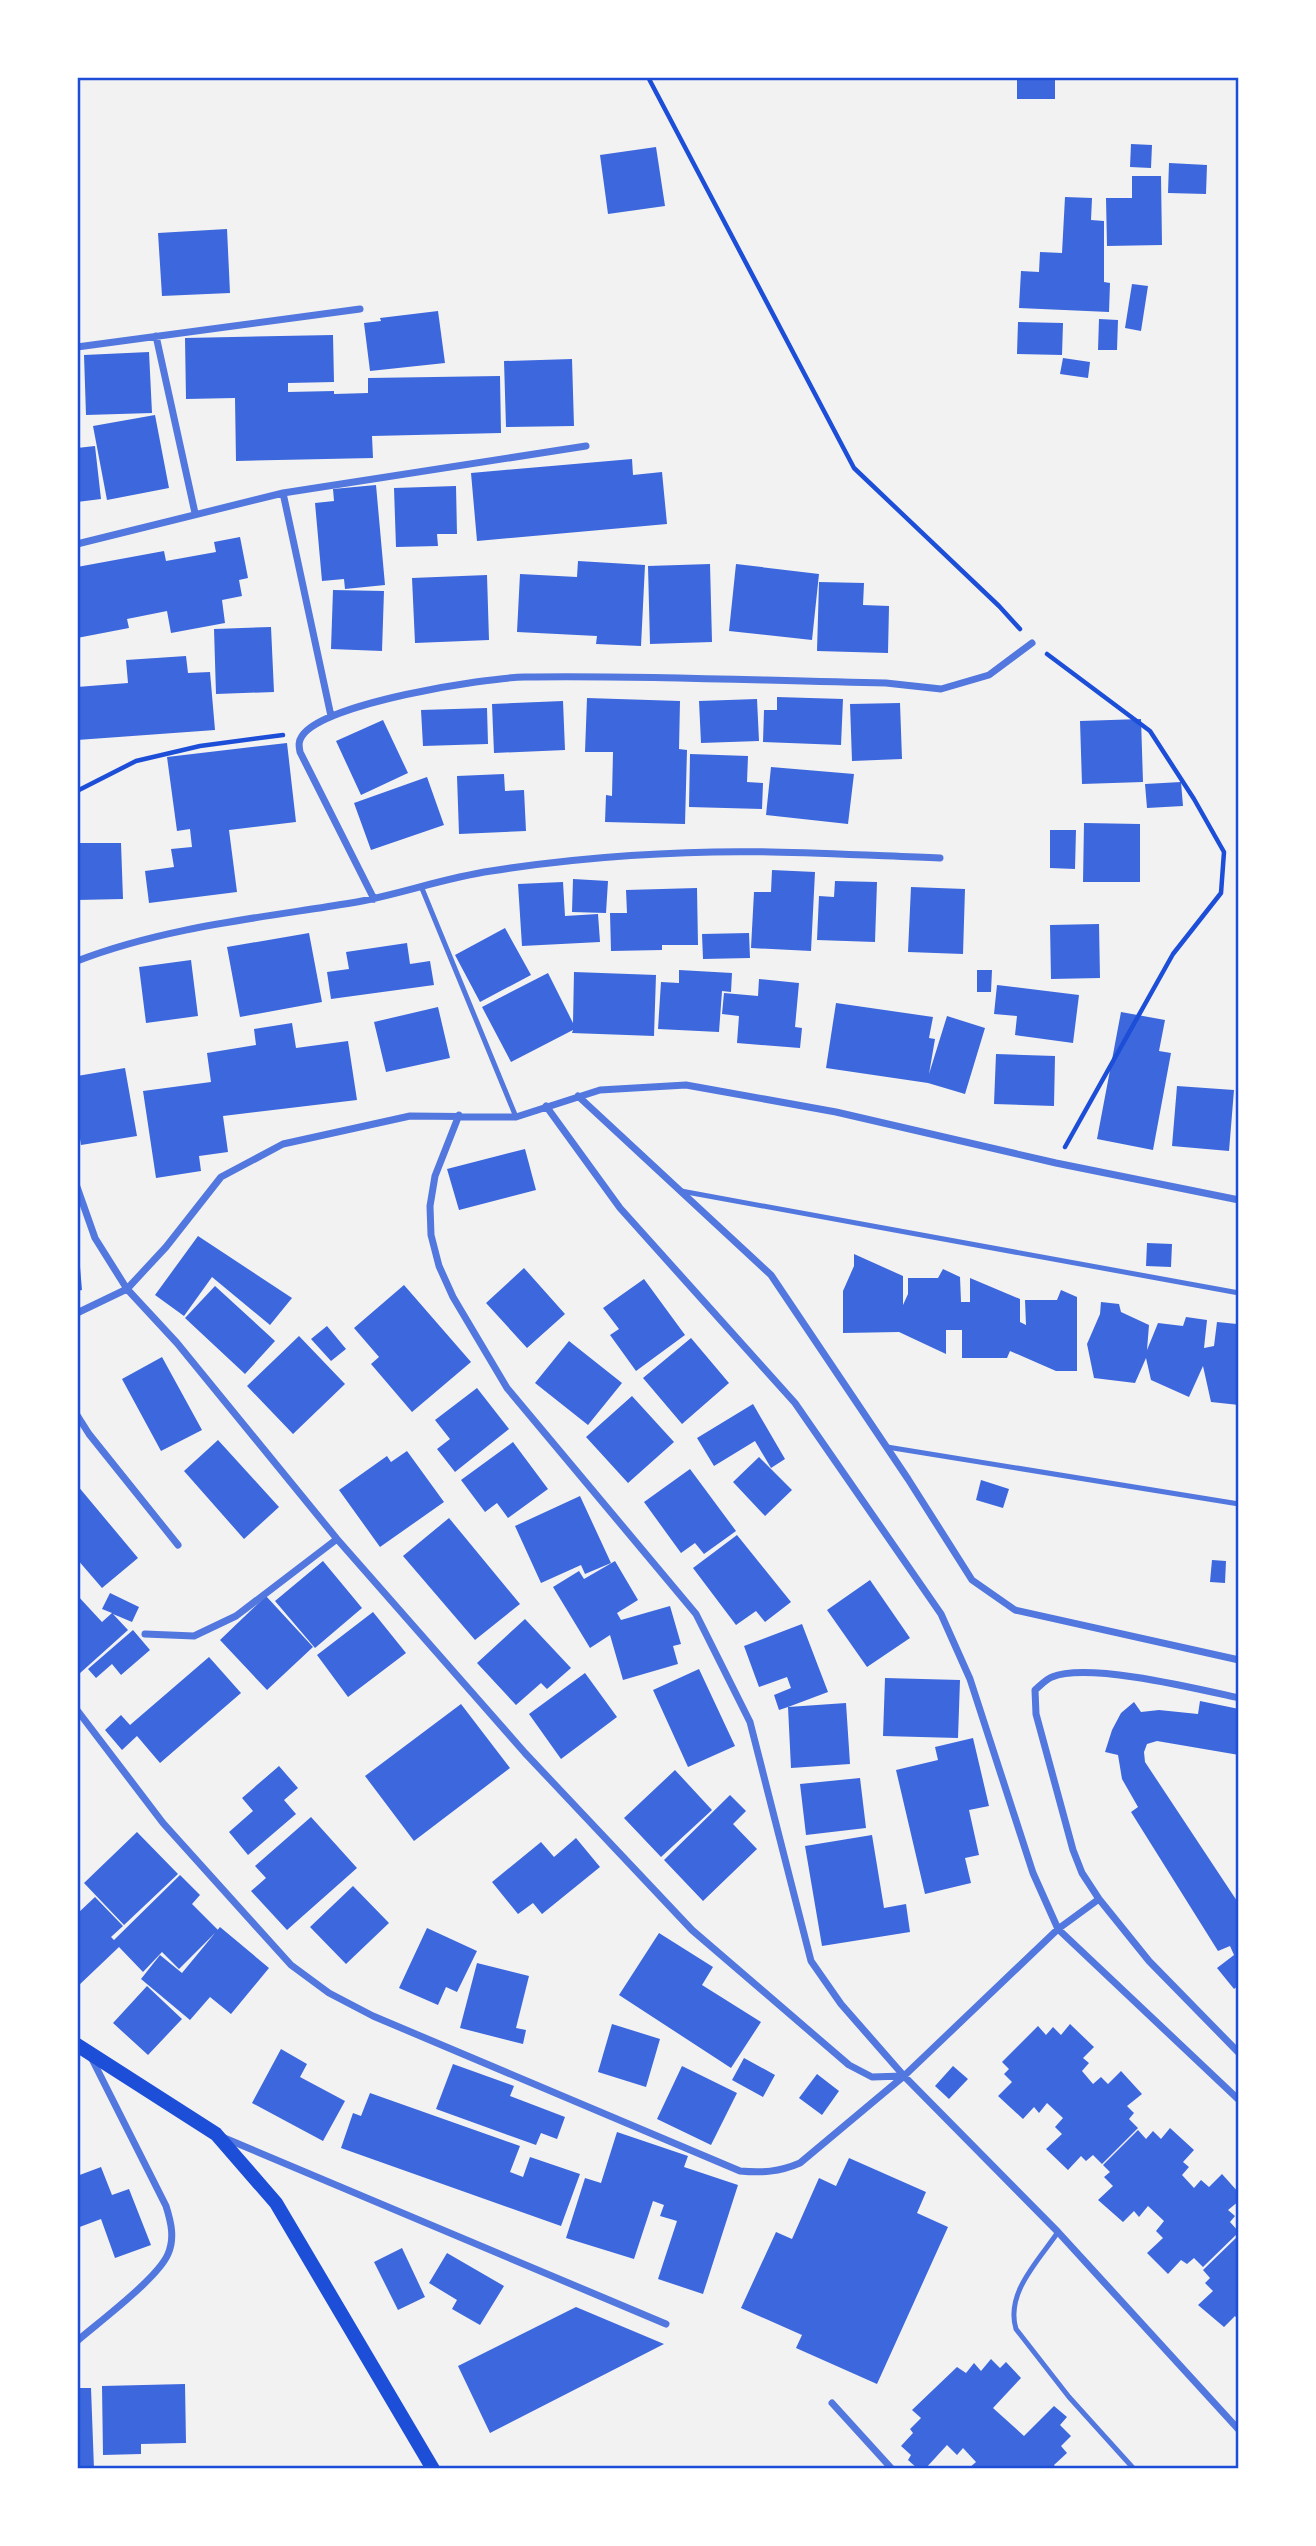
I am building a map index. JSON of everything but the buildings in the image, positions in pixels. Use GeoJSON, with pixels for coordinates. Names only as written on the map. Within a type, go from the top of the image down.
{"type":"FeatureCollection","features":[{"type":"Feature","properties":{"kind":"main road"},"geometry":{"type":"LineString","coordinates":[[77,2045],[216,2134],[275,2203],[433,2469]]}},
{"type":"Feature","properties":{"kind":"street"},"geometry":{"type":"LineString","coordinates":[[77,347],[360,309]]}},
{"type":"Feature","properties":{"kind":"street"},"geometry":{"type":"LineString","coordinates":[[156,336],[195,513]]}},
{"type":"Feature","properties":{"kind":"street"},"geometry":{"type":"LineString","coordinates":[[77,544],[284,493],[586,446]]}},
{"type":"Feature","properties":{"kind":"street"},"geometry":{"type":"LineString","coordinates":[[284,493],[331,716]]}},
{"type":"Feature","properties":{"kind":"street"},"geometry":{"type":"LineString","coordinates":[[374,900],[300,751],[299,743],[303,734],[331,716],[419,691],[522,677],[886,683],[941,689],[989,675],[1032,643]]}},
{"type":"Feature","properties":{"kind":"street"},"geometry":{"type":"LineString","coordinates":[[77,961],[113,947],[155,936],[374,900],[491,870],[628,856],[768,852],[940,858]]}},
{"type":"Feature","properties":{"kind":"street"},"geometry":{"type":"LineString","coordinates":[[77,1313],[127,1289],[166,1247],[221,1177],[284,1144],[410,1116],[516,1117],[600,1090],[686,1085],[836,1111],[1056,1163],[1239,1200]]}},
{"type":"Feature","properties":{"kind":"street"},"geometry":{"type":"LineString","coordinates":[[578,1096],[771,1275],[887,1447],[972,1580],[1015,1610],[1239,1660]]}},
{"type":"Feature","properties":{"kind":"street"},"geometry":{"type":"LineString","coordinates":[[547,1106],[620,1208],[795,1404],[941,1614],[970,1679],[1033,1873],[1058,1929],[1239,2100]]}},
{"type":"Feature","properties":{"kind":"street"},"geometry":{"type":"LineString","coordinates":[[458,1115],[435,1176],[430,1206],[431,1236],[439,1266],[453,1297],[507,1388],[696,1614],[750,1722],[811,1961],[841,2004],[904,2076],[1058,2232],[1239,2430]]}},
{"type":"Feature","properties":{"kind":"street"},"geometry":{"type":"LineString","coordinates":[[77,1187],[95,1238],[127,1289],[177,1343],[337,1539],[525,1753],[692,1930],[849,2065],[872,2077],[904,2076]]}},
{"type":"Feature","properties":{"kind":"street"},"geometry":{"type":"LineString","coordinates":[[77,1415],[89,1434],[178,1545]]}},
{"type":"Feature","properties":{"kind":"street"},"geometry":{"type":"LineString","coordinates":[[145,1634],[194,1636],[236,1616],[337,1539]]}},
{"type":"Feature","properties":{"kind":"street"},"geometry":{"type":"LineString","coordinates":[[1239,1698],[1086,1671],[1051,1677],[1035,1690],[1036,1714],[1073,1850],[1082,1873],[1099,1899],[1149,1961],[1239,2053]]}},
{"type":"Feature","properties":{"kind":"street"},"geometry":{"type":"LineString","coordinates":[[77,1710],[163,1823],[291,1965],[329,1993],[373,2016],[740,2171],[773,2172],[800,2163],[904,2076],[1058,1929],[1099,1899]]}},
{"type":"Feature","properties":{"kind":"street"},"geometry":{"type":"LineString","coordinates":[[77,2341],[153,2275],[169,2253],[172,2238],[171,2221],[166,2206],[90,2055]]}},
{"type":"Feature","properties":{"kind":"street"},"geometry":{"type":"LineString","coordinates":[[216,2134],[666,2324]]}},
{"type":"Feature","properties":{"kind":"street"},"geometry":{"type":"LineString","coordinates":[[832,2403],[892,2469]]}},
{"type":"Feature","properties":{"kind":"lane"},"geometry":{"type":"LineString","coordinates":[[421,886],[516,1117]]}},
{"type":"Feature","properties":{"kind":"lane"},"geometry":{"type":"LineString","coordinates":[[681,1191],[1239,1293]]}},
{"type":"Feature","properties":{"kind":"lane"},"geometry":{"type":"LineString","coordinates":[[887,1447],[1239,1504]]}},
{"type":"Feature","properties":{"kind":"lane"},"geometry":{"type":"LineString","coordinates":[[1058,2232],[1015,2298],[1013,2318],[1016,2329],[1069,2397],[1134,2469]]}},
{"type":"Feature","properties":{"kind":"path"},"geometry":{"type":"LineString","coordinates":[[648,77],[855,468],[999,606],[1032,643],[1150,731],[1224,852],[1221,893],[1174,954],[1056,1163]]}},
{"type":"Feature","properties":{"kind":"path"},"geometry":{"type":"LineString","coordinates":[[77,792],[136,761],[200,746],[303,734]]}}]}
